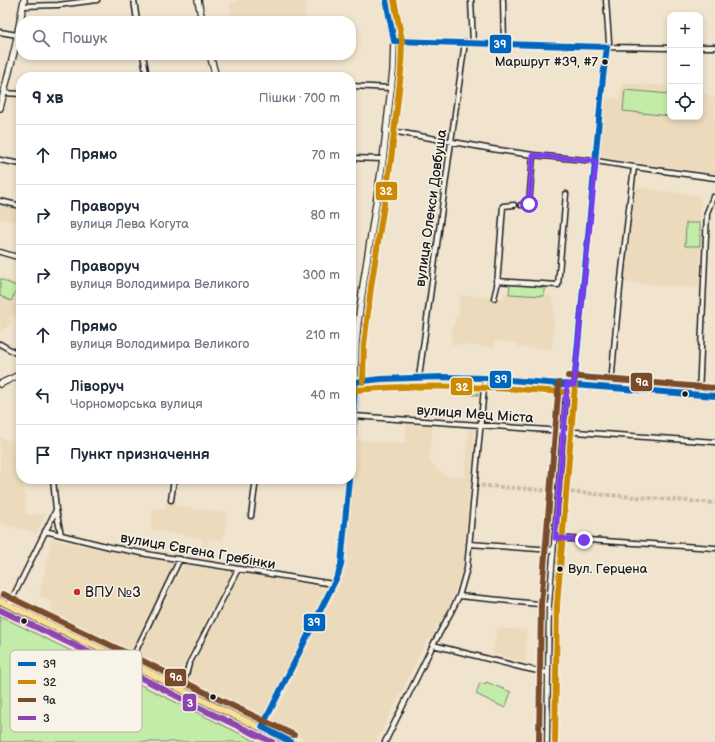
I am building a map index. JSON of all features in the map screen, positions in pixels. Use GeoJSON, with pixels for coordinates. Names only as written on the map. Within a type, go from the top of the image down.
{"type":"FeatureCollection","features":[{"type":"Feature","properties":{"kind":"main road"},"geometry":{"type":"LineString","coordinates":[[0,602],[103,650]]}},
{"type":"Feature","properties":{"kind":"main road"},"geometry":{"type":"LineString","coordinates":[[142,669],[210,704],[262,727],[291,742]]}},
{"type":"Feature","properties":{"kind":"street"},"geometry":{"type":"LineString","coordinates":[[21,16],[23,3],[58,5],[97,0]]}},
{"type":"Feature","properties":{"kind":"street"},"geometry":{"type":"LineString","coordinates":[[134,0],[136,16]]}},
{"type":"Feature","properties":{"kind":"street"},"geometry":{"type":"LineString","coordinates":[[198,0],[201,16]]}},
{"type":"Feature","properties":{"kind":"street"},"geometry":{"type":"LineString","coordinates":[[356,344],[392,88],[394,41],[386,0]]}},
{"type":"Feature","properties":{"kind":"street"},"geometry":{"type":"LineString","coordinates":[[471,0],[473,43]]}},
{"type":"Feature","properties":{"kind":"street"},"geometry":{"type":"LineString","coordinates":[[503,0],[504,44]]}},
{"type":"Feature","properties":{"kind":"street"},"geometry":{"type":"LineString","coordinates":[[574,385],[603,77],[609,42],[606,0]]}},
{"type":"Feature","properties":{"kind":"street"},"geometry":{"type":"LineString","coordinates":[[0,32],[16,35]]}},
{"type":"Feature","properties":{"kind":"street"},"geometry":{"type":"LineString","coordinates":[[394,41],[667,48]]}},
{"type":"Feature","properties":{"kind":"street","name":"вулиця Олекси Довбуша"},"geometry":{"type":"LineString","coordinates":[[419,377],[465,42]]}},
{"type":"Feature","properties":{"kind":"street"},"geometry":{"type":"LineString","coordinates":[[703,47],[715,46]]}},
{"type":"Feature","properties":{"kind":"street"},"geometry":{"type":"LineString","coordinates":[[0,108],[16,54]]}},
{"type":"Feature","properties":{"kind":"street"},"geometry":{"type":"LineString","coordinates":[[144,60],[147,72]]}},
{"type":"Feature","properties":{"kind":"street"},"geometry":{"type":"LineString","coordinates":[[211,60],[215,72]]}},
{"type":"Feature","properties":{"kind":"street"},"geometry":{"type":"LineString","coordinates":[[356,86],[392,88]]}},
{"type":"Feature","properties":{"kind":"street"},"geometry":{"type":"LineString","coordinates":[[4,93],[16,94]]}},
{"type":"Feature","properties":{"kind":"street"},"geometry":{"type":"LineString","coordinates":[[386,130],[533,155],[596,161],[634,168],[715,178]]}},
{"type":"Feature","properties":{"kind":"street"},"geometry":{"type":"LineString","coordinates":[[521,205],[529,204],[533,155]]}},
{"type":"Feature","properties":{"kind":"street"},"geometry":{"type":"LineString","coordinates":[[356,158],[383,159]]}},
{"type":"Feature","properties":{"kind":"street"},"geometry":{"type":"LineString","coordinates":[[0,160],[16,163]]}},
{"type":"Feature","properties":{"kind":"street"},"geometry":{"type":"LineString","coordinates":[[611,387],[622,266],[634,168]]}},
{"type":"Feature","properties":{"kind":"street"},"geometry":{"type":"LineString","coordinates":[[496,282],[558,285],[566,194]]}},
{"type":"Feature","properties":{"kind":"street"},"geometry":{"type":"LineString","coordinates":[[699,395],[707,214],[713,196],[715,197]]}},
{"type":"Feature","properties":{"kind":"street"},"geometry":{"type":"LineString","coordinates":[[0,201],[16,205]]}},
{"type":"Feature","properties":{"kind":"street"},"geometry":{"type":"LineString","coordinates":[[494,298],[496,292],[503,206],[514,205]]}},
{"type":"Feature","properties":{"kind":"street"},"geometry":{"type":"LineString","coordinates":[[0,252],[16,257]]}},
{"type":"Feature","properties":{"kind":"street"},"geometry":{"type":"LineString","coordinates":[[0,344],[16,353]]}},
{"type":"Feature","properties":{"kind":"street"},"geometry":{"type":"LineString","coordinates":[[0,384],[16,376]]}},
{"type":"Feature","properties":{"kind":"street"},"geometry":{"type":"LineString","coordinates":[[356,383],[419,377],[485,378],[715,396]]}},
{"type":"Feature","properties":{"kind":"street"},"geometry":{"type":"LineString","coordinates":[[386,742],[433,645],[459,596],[467,568],[485,378]]}},
{"type":"Feature","properties":{"kind":"street"},"geometry":{"type":"LineString","coordinates":[[547,742],[549,605],[567,384]]}},
{"type":"Feature","properties":{"kind":"street","name":"вулиця Мец Міста"},"geometry":{"type":"LineString","coordinates":[[356,416],[715,442]]}},
{"type":"Feature","properties":{"kind":"street"},"geometry":{"type":"LineString","coordinates":[[53,484],[56,510],[61,535]]}},
{"type":"Feature","properties":{"kind":"street"},"geometry":{"type":"LineString","coordinates":[[171,500],[173,484]]}},
{"type":"Feature","properties":{"kind":"street"},"geometry":{"type":"LineString","coordinates":[[251,516],[255,484]]}},
{"type":"Feature","properties":{"kind":"street"},"geometry":{"type":"LineString","coordinates":[[262,727],[338,575],[341,565],[349,484]]}},
{"type":"Feature","properties":{"kind":"street"},"geometry":{"type":"LineString","coordinates":[[9,605],[56,510]]}},
{"type":"Feature","properties":{"kind":"street","name":"вулиця Євгена Гребінки"},"geometry":{"type":"LineString","coordinates":[[45,531],[110,547],[152,555],[333,584]]}},
{"type":"Feature","properties":{"kind":"street"},"geometry":{"type":"LineString","coordinates":[[555,538],[715,548]]}},
{"type":"Feature","properties":{"kind":"street"},"geometry":{"type":"LineString","coordinates":[[469,544],[553,550]]}},
{"type":"Feature","properties":{"kind":"street"},"geometry":{"type":"LineString","coordinates":[[136,650],[180,559]]}},
{"type":"Feature","properties":{"kind":"street"},"geometry":{"type":"LineString","coordinates":[[181,689],[189,664],[238,569]]}},
{"type":"Feature","properties":{"kind":"street"},"geometry":{"type":"LineString","coordinates":[[459,596],[549,605]]}},
{"type":"Feature","properties":{"kind":"street"},"geometry":{"type":"LineString","coordinates":[[433,645],[548,673]]}},
{"type":"Feature","properties":{"kind":"shaded area"},"geometry":{"type":"Polygon","coordinates":[[[238,0],[306,0],[304,16],[231,16],[230,2],[237,2],[238,0]]]}},
{"type":"Feature","properties":{"kind":"shaded area"},"geometry":{"type":"Polygon","coordinates":[[[622,83],[667,86],[667,120],[703,120],[703,92],[715,99],[715,173],[599,157],[606,98],[620,99],[622,83]]]}},
{"type":"Feature","properties":{"kind":"shaded area"},"geometry":{"type":"Polygon","coordinates":[[[636,187],[701,196],[699,288],[623,282],[636,187]]]}},
{"type":"Feature","properties":{"kind":"shaded area"},"geometry":{"type":"Polygon","coordinates":[[[0,206],[16,209],[16,221],[0,218],[0,206]]]}},
{"type":"Feature","properties":{"kind":"shaded area"},"geometry":{"type":"Polygon","coordinates":[[[0,276],[16,284],[16,315],[15,317],[10,315],[8,318],[12,321],[2,332],[0,331],[0,276]]]}},
{"type":"Feature","properties":{"kind":"shaded area"},"geometry":{"type":"Polygon","coordinates":[[[504,293],[553,297],[554,323],[552,347],[550,349],[518,347],[517,343],[495,341],[494,347],[451,344],[455,316],[459,316],[460,295],[504,298],[504,293]]]}},
{"type":"Feature","properties":{"kind":"shaded area"},"geometry":{"type":"Polygon","coordinates":[[[407,424],[433,426],[429,460],[439,471],[444,474],[444,476],[465,477],[469,428],[475,429],[463,565],[459,579],[440,625],[438,624],[431,639],[428,638],[376,742],[310,742],[272,723],[272,720],[298,668],[305,649],[307,650],[308,644],[310,640],[311,641],[315,629],[317,629],[340,585],[347,565],[353,484],[356,484],[357,440],[405,444],[407,424]]]}},
{"type":"Feature","properties":{"kind":"shaded area"},"geometry":{"type":"Polygon","coordinates":[[[0,437],[9,439],[14,444],[13,447],[16,452],[16,484],[24,484],[26,515],[46,514],[36,533],[0,523],[0,437]]]}},
{"type":"Feature","properties":{"kind":"shaded area"},"geometry":{"type":"Polygon","coordinates":[[[167,499],[176,501],[176,506],[228,513],[223,540],[209,538],[205,556],[200,555],[203,540],[202,538],[150,529],[153,507],[165,510],[167,499]]]}},
{"type":"Feature","properties":{"kind":"shaded area"},"geometry":{"type":"Polygon","coordinates":[[[52,539],[96,549],[174,563],[131,650],[122,650],[121,648],[82,629],[60,616],[49,614],[53,602],[39,596],[52,539]]]}},
{"type":"Feature","properties":{"kind":"shaded area"},"geometry":{"type":"Polygon","coordinates":[[[184,564],[230,572],[230,576],[213,610],[211,609],[178,676],[142,659],[142,650],[141,650],[184,564]]]}},
{"type":"Feature","properties":{"kind":"shaded area"},"geometry":{"type":"Polygon","coordinates":[[[240,571],[269,578],[326,588],[264,716],[206,687],[204,689],[186,680],[240,571]]]}},
{"type":"Feature","properties":{"kind":"shaded area"},"geometry":{"type":"Polygon","coordinates":[[[497,628],[527,630],[525,662],[492,654],[497,628]]]}},
{"type":"Feature","properties":{"kind":"green space"},"geometry":{"type":"Polygon","coordinates":[[[625,90],[667,94],[667,116],[623,111],[625,90]]]}},
{"type":"Feature","properties":{"kind":"green space"},"geometry":{"type":"Polygon","coordinates":[[[686,223],[700,223],[700,246],[685,246],[686,223]]]}},
{"type":"Feature","properties":{"kind":"green space"},"geometry":{"type":"Polygon","coordinates":[[[0,279],[16,286],[16,291],[11,301],[0,296],[0,279]]]}},
{"type":"Feature","properties":{"kind":"green space"},"geometry":{"type":"Polygon","coordinates":[[[510,284],[544,287],[544,296],[509,294],[510,284]]]}},
{"type":"Feature","properties":{"kind":"green space"},"geometry":{"type":"Polygon","coordinates":[[[458,382],[477,384],[478,395],[457,394],[458,382]]]}},
{"type":"Feature","properties":{"kind":"green space"},"geometry":{"type":"Polygon","coordinates":[[[0,616],[69,650],[10,650],[10,732],[142,732],[142,686],[257,742],[0,742],[0,616]]]}},
{"type":"Feature","properties":{"kind":"green space"},"geometry":{"type":"Polygon","coordinates":[[[486,682],[511,692],[505,708],[476,694],[480,683],[485,684],[486,682]]]}},
{"type":"Feature","properties":{"kind":"tunnel"},"geometry":{"type":"LineString","coordinates":[[475,485],[715,503]]}},
{"type":"Feature","properties":{"kind":"transit line","name":"39"},"geometry":{"type":"LineString","coordinates":[[386,0],[394,41]]}},
{"type":"Feature","properties":{"kind":"transit line","name":"32"},"geometry":{"type":"LineString","coordinates":[[363,382],[364,345],[371,287],[391,160],[401,72],[402,40],[394,0]]}},
{"type":"Feature","properties":{"kind":"transit line","name":"39"},"geometry":{"type":"LineString","coordinates":[[394,41],[607,47]]}},
{"type":"Feature","properties":{"kind":"transit line","name":"39"},"geometry":{"type":"LineString","coordinates":[[574,385],[607,47]]}},
{"type":"Feature","properties":{"kind":"transit line","name":"9а"},"geometry":{"type":"LineString","coordinates":[[568,376],[715,388]]}},
{"type":"Feature","properties":{"kind":"transit line","name":"39"},"geometry":{"type":"LineString","coordinates":[[356,382],[381,379],[443,377],[485,378],[715,396]]}},
{"type":"Feature","properties":{"kind":"transit line","name":"9а"},"geometry":{"type":"LineString","coordinates":[[539,742],[541,604],[559,383]]}},
{"type":"Feature","properties":{"kind":"transit line","name":"32"},"geometry":{"type":"LineString","coordinates":[[555,742],[557,605],[575,385]]}},
{"type":"Feature","properties":{"kind":"transit line","name":"32"},"geometry":{"type":"LineString","coordinates":[[356,390],[435,387],[567,392]]}},
{"type":"Feature","properties":{"kind":"transit line","name":"39"},"geometry":{"type":"LineString","coordinates":[[291,742],[262,727],[338,575],[341,565],[349,484]]}},
{"type":"Feature","properties":{"kind":"transit line","name":"9а"},"geometry":{"type":"LineString","coordinates":[[3,594],[120,650]]}},
{"type":"Feature","properties":{"kind":"transit line","name":"3"},"geometry":{"type":"LineString","coordinates":[[0,610],[84,650]]}},
{"type":"Feature","properties":{"kind":"transit line","name":"9а"},"geometry":{"type":"LineString","coordinates":[[142,661],[294,735]]}},
{"type":"Feature","properties":{"kind":"transit line","name":"3"},"geometry":{"type":"LineString","coordinates":[[142,678],[206,711],[272,742]]}},
{"type":"Feature","properties":{"kind":"place","name":"Маршрут #39, #7"},"geometry":{"type":"Point","coordinates":[605,62]}},
{"type":"Feature","properties":{"kind":"place","name":"Вул. Герцена"},"geometry":{"type":"Point","coordinates":[560,569]}},
{"type":"Feature","properties":{"kind":"place","name":"ВПУ №3"},"geometry":{"type":"Point","coordinates":[77,592]}},
{"type":"Feature","properties":{"kind":"route"},"geometry":{"type":"LineString","coordinates":[[529,204],[533,155],[596,161],[574,385],[567,384],[555,538],[584,540]]}}]}
